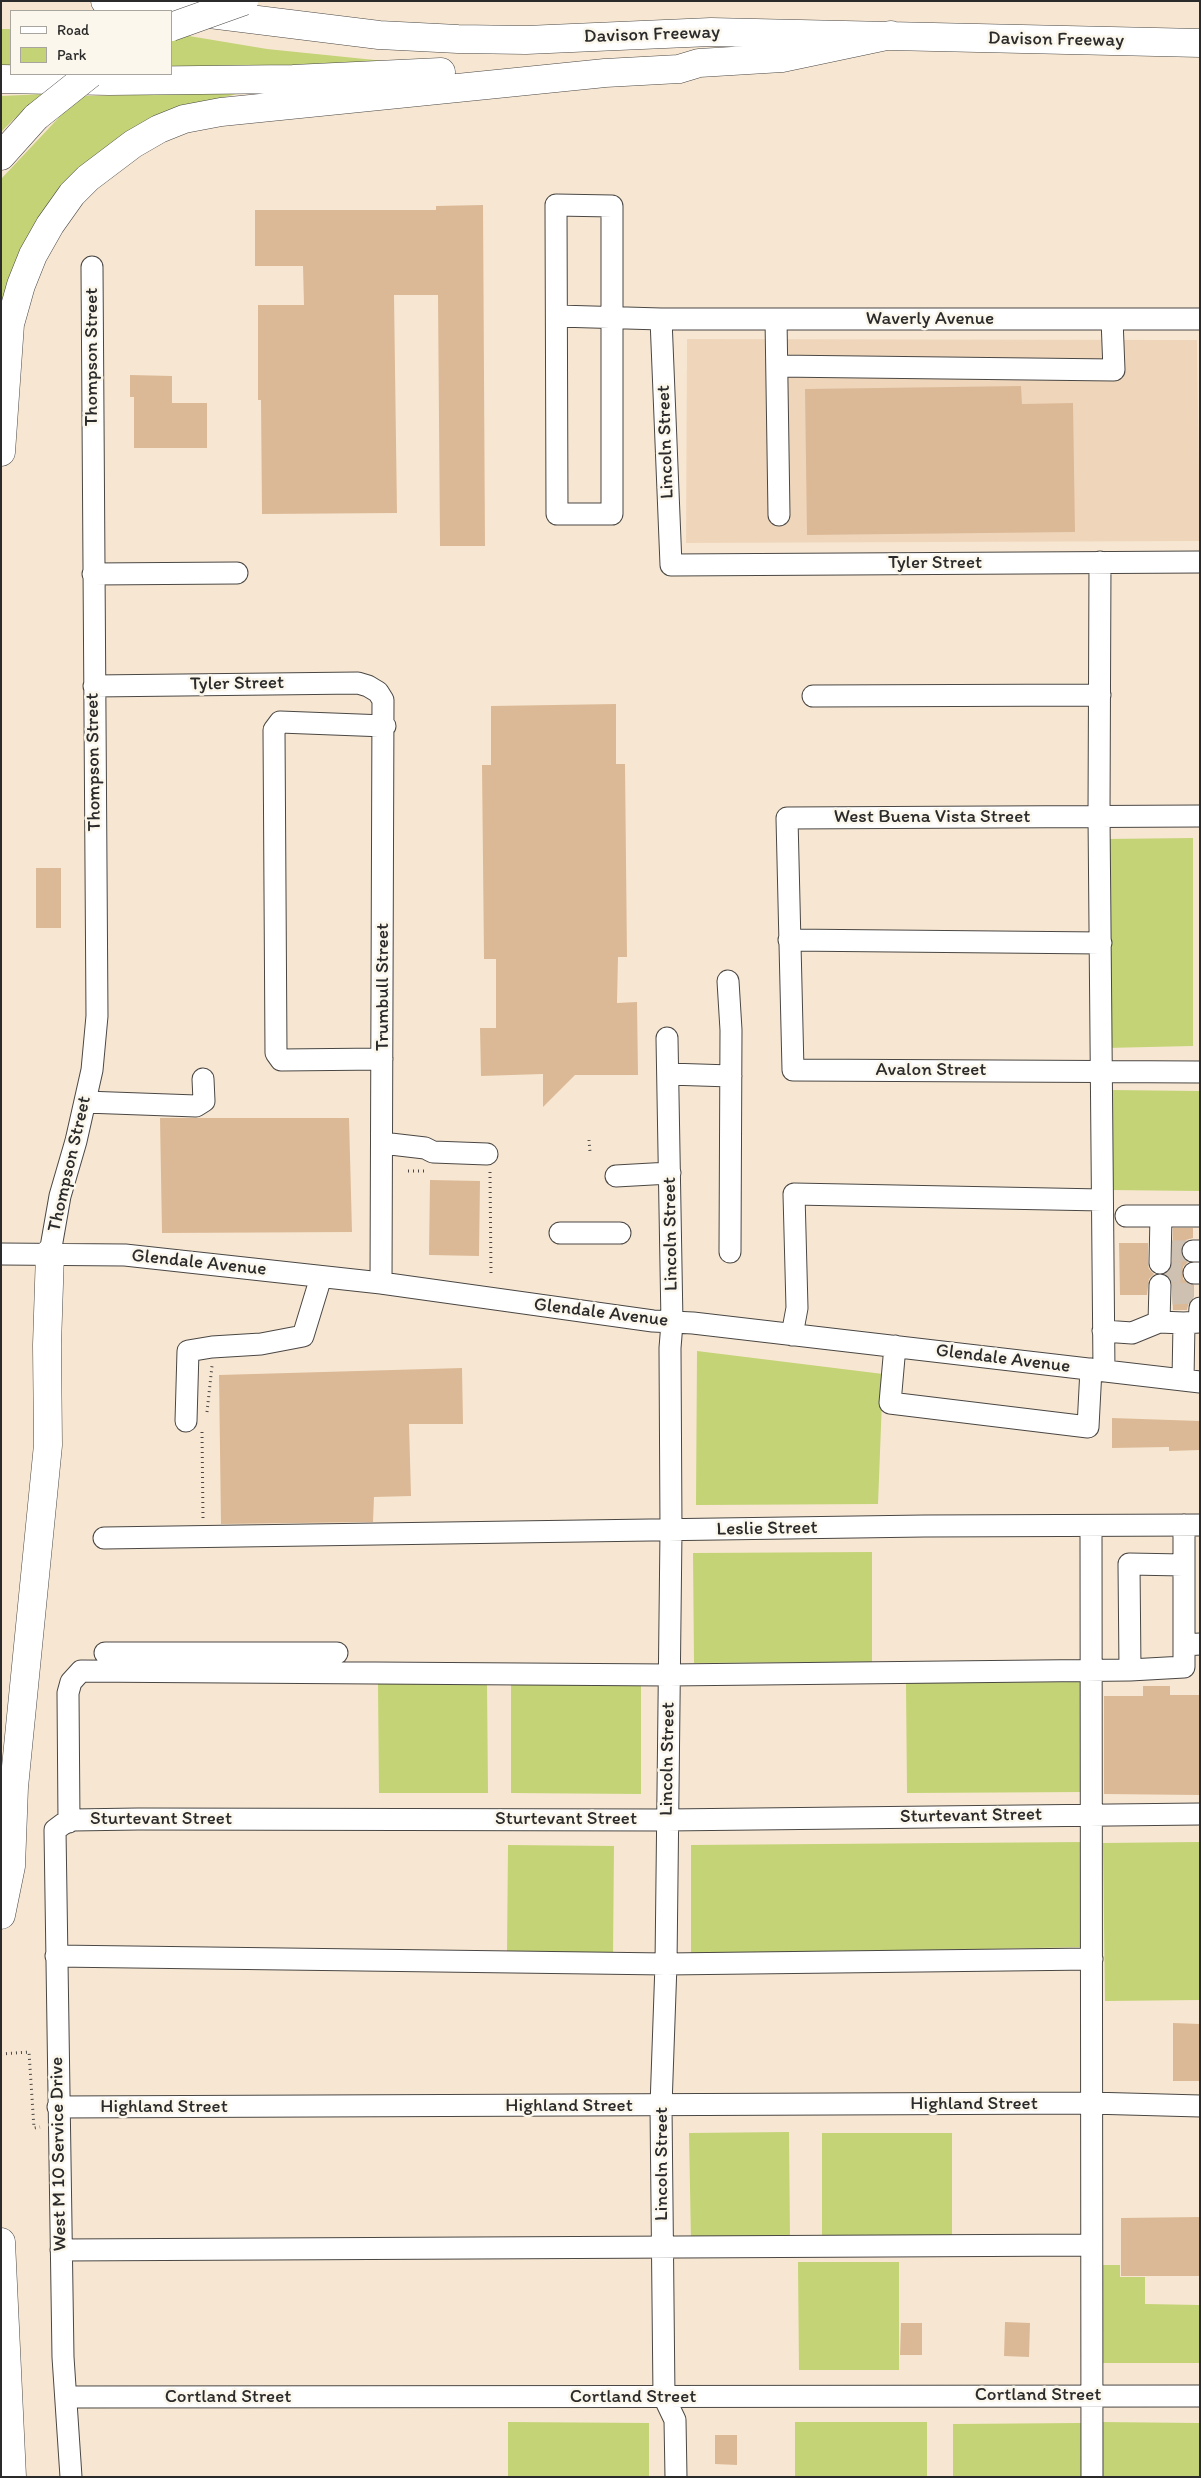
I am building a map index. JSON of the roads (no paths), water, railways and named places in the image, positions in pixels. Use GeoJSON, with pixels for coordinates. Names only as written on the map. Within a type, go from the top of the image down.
{"type":"FeatureCollection","features":[{"type":"Feature","properties":{"kind":"highway","name":"Davison Freeway"},"geometry":{"type":"LineString","coordinates":[[105,1],[379,35],[458,39],[526,40],[711,32],[1200,43]]}},
{"type":"Feature","properties":{"kind":"highway"},"geometry":{"type":"LineString","coordinates":[[172,27],[244,1]]}},
{"type":"Feature","properties":{"kind":"highway"},"geometry":{"type":"LineString","coordinates":[[1,452],[10,324],[21,285],[33,255],[50,225],[72,194],[88,178],[140,140],[184,119],[221,112],[605,73],[679,69],[699,62],[782,58],[891,36]]}},
{"type":"Feature","properties":{"kind":"highway"},"geometry":{"type":"LineString","coordinates":[[1,79],[109,81],[293,80],[679,57],[699,62]]}},
{"type":"Feature","properties":{"kind":"highway"},"geometry":{"type":"LineString","coordinates":[[1,156],[36,117],[89,75]]}},
{"type":"Feature","properties":{"kind":"highway"},"geometry":{"type":"LineString","coordinates":[[1,1915],[11,1866],[14,1787],[48,1446],[47,1345],[50,1253]]}},
{"type":"Feature","properties":{"kind":"highway"},"geometry":{"type":"LineString","coordinates":[[1,2242],[12,2477]]}},
{"type":"Feature","properties":{"kind":"street"},"geometry":{"type":"LineString","coordinates":[[556,205],[612,206],[614,317],[612,514],[557,514],[558,316],[556,205]]}},
{"type":"Feature","properties":{"kind":"street","name":"Thompson Street"},"geometry":{"type":"LineString","coordinates":[[50,1253],[60,1196],[76,1141],[92,1070],[97,1016],[92,267]]}},
{"type":"Feature","properties":{"kind":"street","name":"Waverly Avenue"},"geometry":{"type":"LineString","coordinates":[[558,316],[661,319],[1200,319]]}},
{"type":"Feature","properties":{"kind":"street","name":"Lincoln Street"},"geometry":{"type":"LineString","coordinates":[[661,319],[670,565]]}},
{"type":"Feature","properties":{"kind":"street"},"geometry":{"type":"LineString","coordinates":[[776,319],[780,515]]}},
{"type":"Feature","properties":{"kind":"street"},"geometry":{"type":"LineString","coordinates":[[777,366],[1114,370],[1112,319]]}},
{"type":"Feature","properties":{"kind":"street"},"geometry":{"type":"LineString","coordinates":[[895,1346],[890,1403],[1088,1427],[1103,1331],[1099,816],[1100,562]]}},
{"type":"Feature","properties":{"kind":"street","name":"Tyler Street"},"geometry":{"type":"LineString","coordinates":[[670,565],[1200,562]]}},
{"type":"Feature","properties":{"kind":"street"},"geometry":{"type":"LineString","coordinates":[[93,574],[237,573]]}},
{"type":"Feature","properties":{"kind":"street","name":"Tyler Street"},"geometry":{"type":"LineString","coordinates":[[94,686],[358,683],[378,692]]}},
{"type":"Feature","properties":{"kind":"street","name":"Trumbull Street"},"geometry":{"type":"LineString","coordinates":[[378,692],[384,700],[385,726],[381,1283]]}},
{"type":"Feature","properties":{"kind":"street"},"geometry":{"type":"LineString","coordinates":[[812,696],[1100,695]]}},
{"type":"Feature","properties":{"kind":"street"},"geometry":{"type":"LineString","coordinates":[[382,1059],[281,1060],[276,1053],[274,730],[280,722],[385,726]]}},
{"type":"Feature","properties":{"kind":"street","name":"West Buena Vista Street"},"geometry":{"type":"LineString","coordinates":[[789,940],[787,818],[1200,816]]}},
{"type":"Feature","properties":{"kind":"street"},"geometry":{"type":"LineString","coordinates":[[789,940],[1100,943]]}},
{"type":"Feature","properties":{"kind":"street","name":"Avalon Street"},"geometry":{"type":"LineString","coordinates":[[789,940],[793,1070],[1200,1072]]}},
{"type":"Feature","properties":{"kind":"street"},"geometry":{"type":"LineString","coordinates":[[728,981],[731,1076],[730,1252]]}},
{"type":"Feature","properties":{"kind":"street","name":"Lincoln Street"},"geometry":{"type":"LineString","coordinates":[[667,1038],[672,1323],[670,1348],[671,1531],[666,1964],[661,2106],[664,2397],[675,2420],[676,2477]]}},
{"type":"Feature","properties":{"kind":"street"},"geometry":{"type":"LineString","coordinates":[[668,1074],[731,1076]]}},
{"type":"Feature","properties":{"kind":"street"},"geometry":{"type":"LineString","coordinates":[[85,1102],[196,1106],[204,1102],[203,1079]]}},
{"type":"Feature","properties":{"kind":"street"},"geometry":{"type":"LineString","coordinates":[[382,1143],[425,1148],[433,1152],[484,1162]]}},
{"type":"Feature","properties":{"kind":"street"},"geometry":{"type":"LineString","coordinates":[[616,1176],[670,1172]]}},
{"type":"Feature","properties":{"kind":"street"},"geometry":{"type":"LineString","coordinates":[[792,1335],[797,1308],[794,1194],[1102,1200]]}},
{"type":"Feature","properties":{"kind":"street"},"geometry":{"type":"LineString","coordinates":[[1126,1216],[1200,1216]]}},
{"type":"Feature","properties":{"kind":"street"},"geometry":{"type":"LineString","coordinates":[[1161,1216],[1164,1255]]}},
{"type":"Feature","properties":{"kind":"street"},"geometry":{"type":"LineString","coordinates":[[560,1233],[620,1233]]}},
{"type":"Feature","properties":{"kind":"street","name":"Glendale Avenue"},"geometry":{"type":"LineString","coordinates":[[1,1254],[125,1255],[381,1283],[672,1323],[895,1346],[1191,1381]]}},
{"type":"Feature","properties":{"kind":"street"},"geometry":{"type":"LineString","coordinates":[[198,1422],[188,1351],[212,1347],[261,1344],[303,1336],[321,1277]]}},
{"type":"Feature","properties":{"kind":"street"},"geometry":{"type":"LineString","coordinates":[[1191,1381],[1197,1288]]}},
{"type":"Feature","properties":{"kind":"street"},"geometry":{"type":"LineString","coordinates":[[1159,1322],[1164,1291]]}},
{"type":"Feature","properties":{"kind":"street"},"geometry":{"type":"LineString","coordinates":[[1103,1331],[1132,1333],[1159,1322],[1194,1322]]}},
{"type":"Feature","properties":{"kind":"street"},"geometry":{"type":"LineString","coordinates":[[105,1653],[233,1656],[669,1675],[1130,1670],[1184,1667],[1192,1644],[1183,1565],[1192,1525]]}},
{"type":"Feature","properties":{"kind":"street","name":"Leslie Street"},"geometry":{"type":"LineString","coordinates":[[104,1538],[1192,1525]]}},
{"type":"Feature","properties":{"kind":"street"},"geometry":{"type":"LineString","coordinates":[[1091,1526],[1093,1815],[1090,2104],[1092,2477]]}},
{"type":"Feature","properties":{"kind":"street"},"geometry":{"type":"LineString","coordinates":[[1130,1670],[1129,1564],[1183,1565]]}},
{"type":"Feature","properties":{"kind":"street"},"geometry":{"type":"LineString","coordinates":[[233,1656],[337,1653]]}},
{"type":"Feature","properties":{"kind":"street","name":"West M 10 Service Drive"},"geometry":{"type":"LineString","coordinates":[[71,2477],[63,2356],[56,1956],[68,1693],[71,1682],[81,1671],[233,1656]]}},
{"type":"Feature","properties":{"kind":"street","name":"Sturtevant Street"},"geometry":{"type":"LineString","coordinates":[[62,1826],[73,1820],[129,1819],[668,1820],[1200,1814]]}},
{"type":"Feature","properties":{"kind":"street"},"geometry":{"type":"LineString","coordinates":[[56,1956],[666,1964],[1092,1959]]}},
{"type":"Feature","properties":{"kind":"street","name":"Highland Street"},"geometry":{"type":"LineString","coordinates":[[58,2107],[1090,2104],[1200,2106]]}},
{"type":"Feature","properties":{"kind":"street"},"geometry":{"type":"LineString","coordinates":[[61,2250],[1091,2245]]}},
{"type":"Feature","properties":{"kind":"street","name":"Cortland Street"},"geometry":{"type":"LineString","coordinates":[[66,2397],[1200,2396]]}},
{"type":"Feature","properties":{"kind":"tunnel"},"geometry":{"type":"LineString","coordinates":[[1172,1251],[1193,1251]]}},
{"type":"Feature","properties":{"kind":"tunnel"},"geometry":{"type":"LineString","coordinates":[[1160,1272],[1194,1273]]}},
{"type":"Feature","properties":{"kind":"tunnel"},"geometry":{"type":"LineString","coordinates":[[1172,1294],[1194,1293]]}}]}
